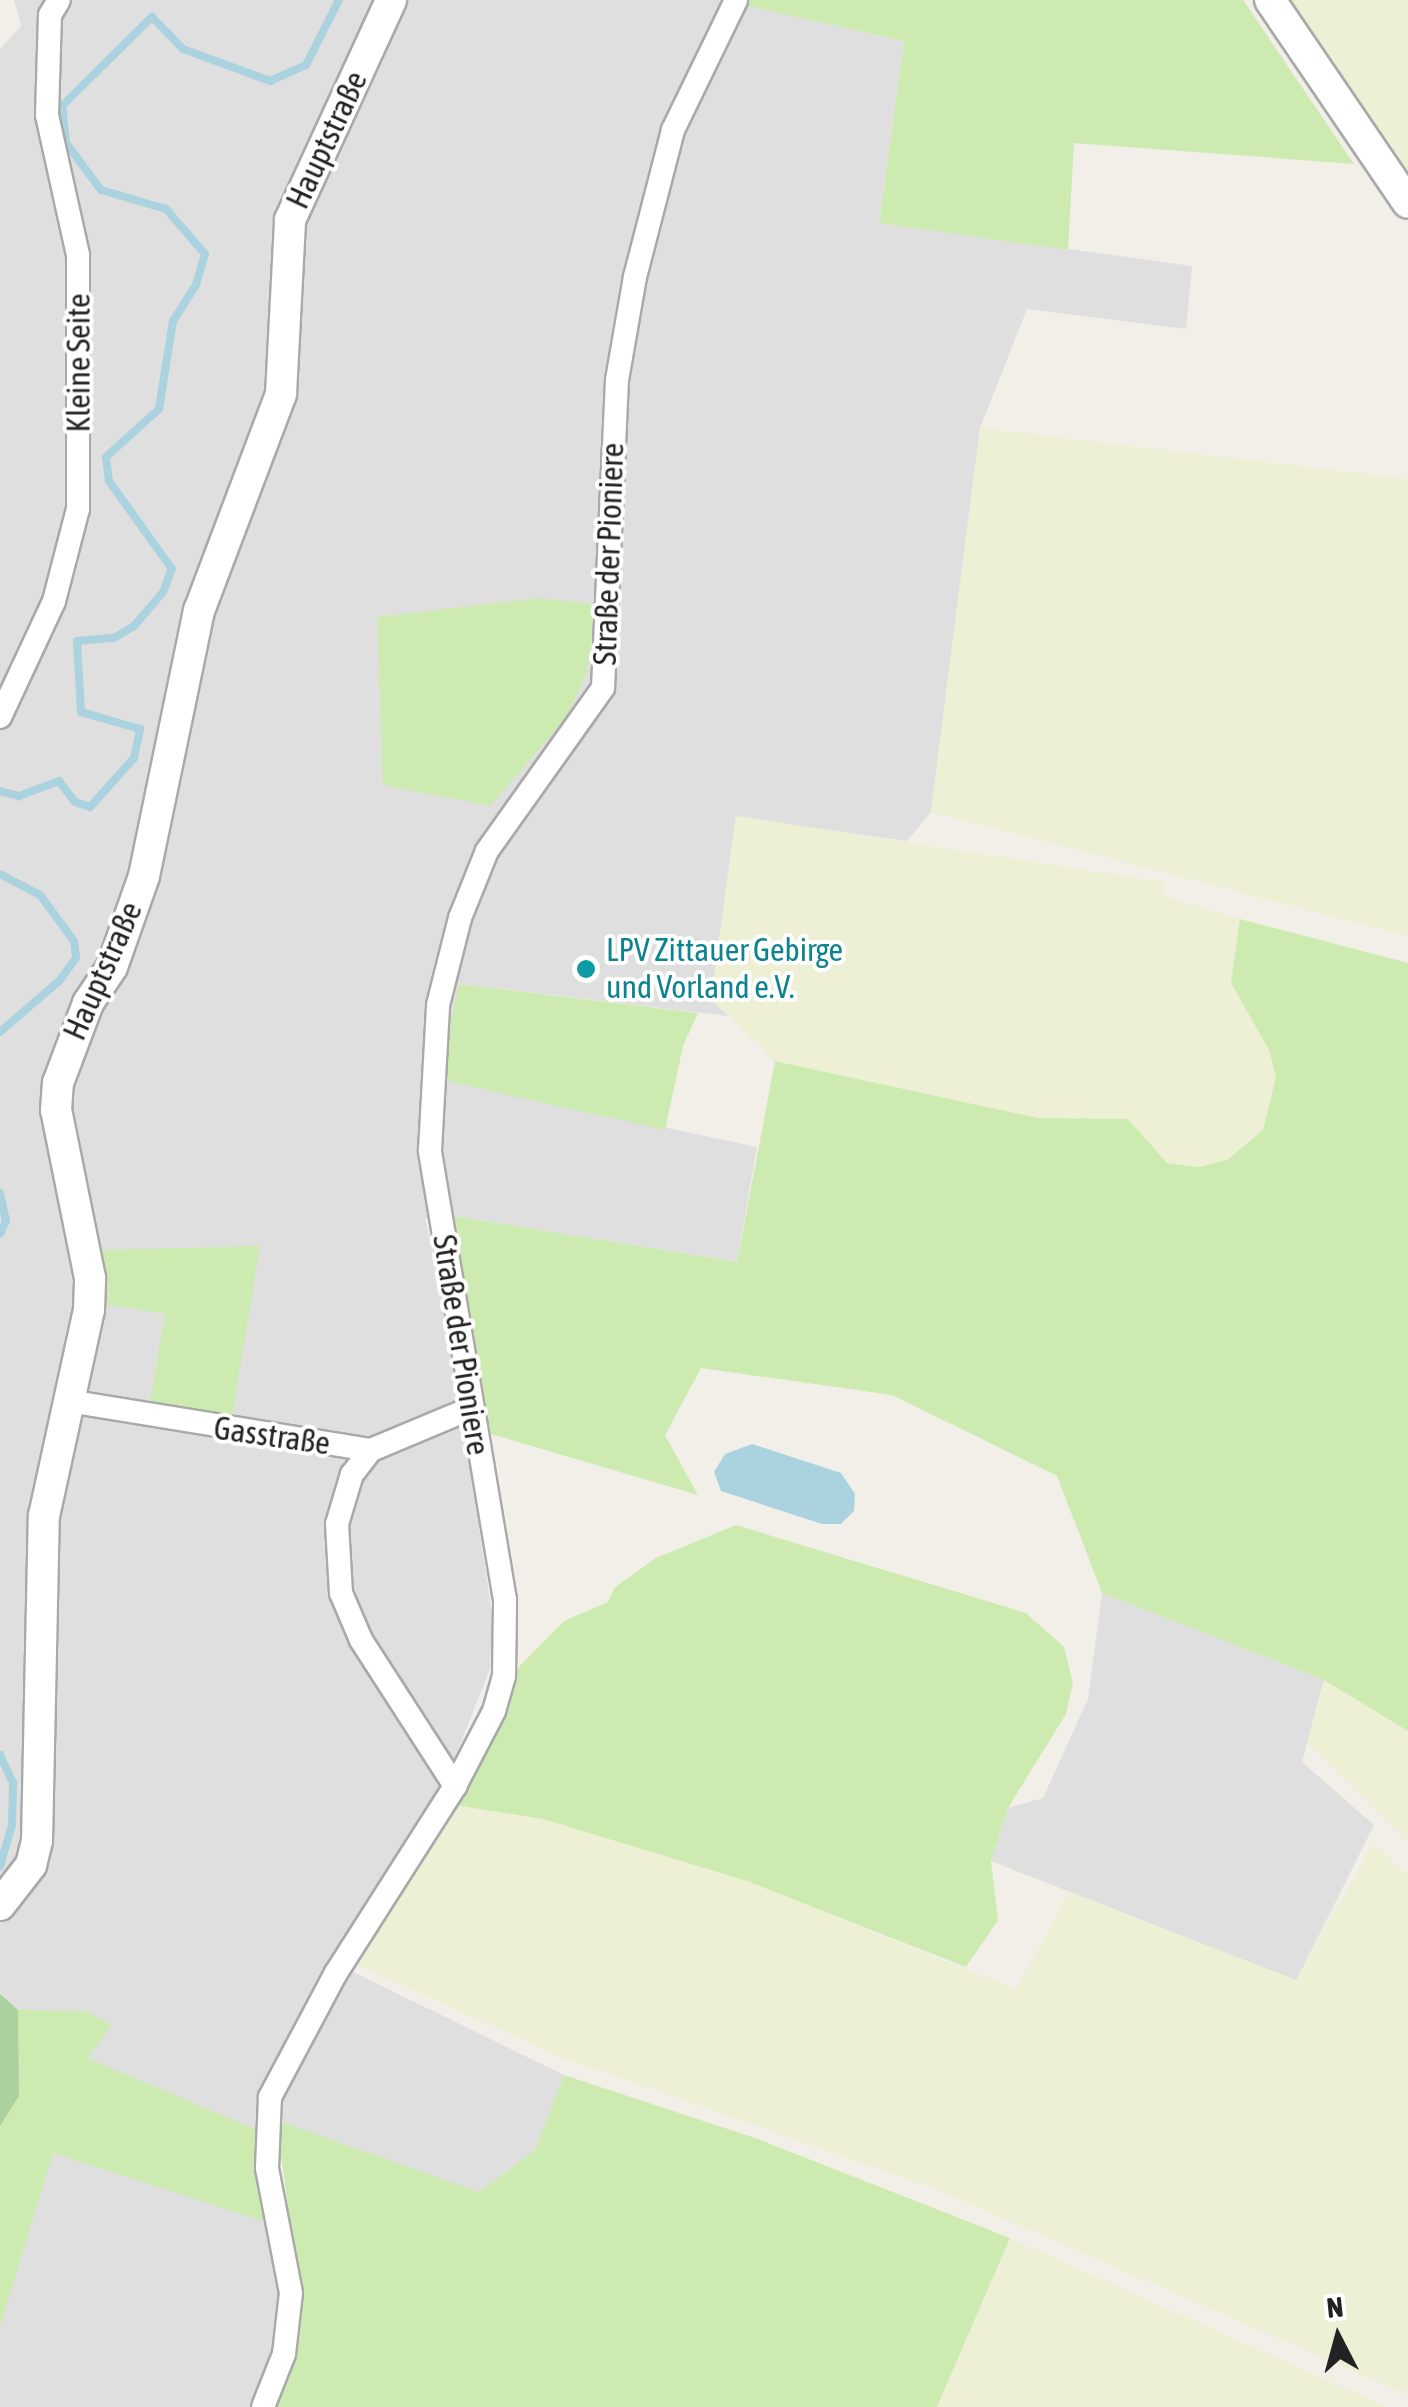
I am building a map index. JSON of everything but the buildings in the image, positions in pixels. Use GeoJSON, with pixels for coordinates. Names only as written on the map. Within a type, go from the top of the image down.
{"type":"FeatureCollection","features":[{"type":"Feature","properties":{"kind":"street","name":"Kleine Seite"},"geometry":{"type":"LineString","coordinates":[[0,717],[54,602],[78,508],[78,255],[47,115],[50,15],[59,0]]}},
{"type":"Feature","properties":{"kind":"street","name":"Hauptstraße"},"geometry":{"type":"LineString","coordinates":[[0,1905],[32,1865],[37,1840],[44,1516],[90,1278],[56,1110],[58,1083],[88,1003],[112,966],[144,876],[198,611],[281,394],[290,220],[391,0]]}},
{"type":"Feature","properties":{"kind":"street","name":"Straße der Pioniere"},"geometry":{"type":"LineString","coordinates":[[263,2407],[284,2354],[291,2293],[266,2168],[270,2097],[336,1973],[455,1786],[494,1711],[506,1645],[504,1600],[470,1408],[456,1284],[430,1150],[438,1005],[460,918],[487,851],[603,688],[616,400],[635,277],[674,130],[736,0]]}},
{"type":"Feature","properties":{"kind":"street"},"geometry":{"type":"LineString","coordinates":[[1270,0],[1408,202]]}},
{"type":"Feature","properties":{"kind":"street","name":"Gasstraße"},"geometry":{"type":"LineString","coordinates":[[68,1402],[372,1450],[470,1408]]}},
{"type":"Feature","properties":{"kind":"street"},"geometry":{"type":"LineString","coordinates":[[372,1450],[352,1474],[340,1511],[341,1593],[361,1640],[455,1786]]}},
{"type":"Feature","properties":{"kind":"shaded area"},"geometry":{"type":"Polygon","coordinates":[[[14,0],[749,0],[749,6],[904,41],[879,223],[1192,266],[1186,329],[1027,309],[980,428],[931,812],[907,841],[736,817],[711,999],[728,1016],[460,984],[447,1081],[757,1147],[737,1262],[454,1216],[425,1219],[444,1293],[492,1614],[490,1669],[455,1757],[343,1967],[564,2075],[535,2150],[479,2192],[277,2155],[300,2295],[296,2348],[273,2407],[0,2407],[0,49],[21,26],[14,0]]]}},
{"type":"Feature","properties":{"kind":"shaded area"},"geometry":{"type":"Polygon","coordinates":[[[1102,1593],[1324,1680],[1302,1762],[1374,1825],[1296,1981],[991,1861],[1008,1808],[1043,1798],[1088,1699],[1102,1593]]]}},
{"type":"Feature","properties":{"kind":"green space"},"geometry":{"type":"Polygon","coordinates":[[[749,0],[1243,0],[1354,164],[1074,143],[1068,250],[879,223],[904,41],[748,6],[749,0]]]}},
{"type":"Feature","properties":{"kind":"green space"},"geometry":{"type":"Polygon","coordinates":[[[1282,0],[1408,0],[1408,186],[1282,0]]]}},
{"type":"Feature","properties":{"kind":"green space"},"geometry":{"type":"Polygon","coordinates":[[[980,428],[1408,479],[1408,936],[931,812],[980,428]]]}},
{"type":"Feature","properties":{"kind":"green space"},"geometry":{"type":"Polygon","coordinates":[[[541,598],[598,605],[586,675],[567,717],[490,806],[383,785],[377,617],[541,598]]]}},
{"type":"Feature","properties":{"kind":"green space"},"geometry":{"type":"Polygon","coordinates":[[[736,816],[1164,882],[1162,895],[1240,919],[1231,983],[1269,1050],[1276,1077],[1263,1130],[1227,1160],[1199,1167],[1167,1163],[1128,1119],[1038,1118],[775,1061],[711,999],[736,816]]]}},
{"type":"Feature","properties":{"kind":"green space"},"geometry":{"type":"Polygon","coordinates":[[[1240,919],[1408,963],[1408,1731],[1324,1680],[1102,1593],[1057,1476],[892,1395],[701,1368],[665,1435],[698,1495],[491,1434],[454,1216],[737,1262],[775,1061],[1038,1118],[1128,1119],[1167,1163],[1199,1167],[1227,1160],[1263,1130],[1276,1077],[1269,1050],[1231,983],[1240,919]]]}},
{"type":"Feature","properties":{"kind":"green space"},"geometry":{"type":"Polygon","coordinates":[[[459,984],[698,1013],[683,1046],[665,1130],[447,1081],[447,1039],[459,984]]]}},
{"type":"Feature","properties":{"kind":"green space"},"geometry":{"type":"Polygon","coordinates":[[[260,1246],[230,1429],[148,1413],[165,1314],[99,1303],[99,1250],[260,1246]]]}},
{"type":"Feature","properties":{"kind":"green space"},"geometry":{"type":"Polygon","coordinates":[[[736,1525],[1026,1613],[1064,1647],[1073,1683],[1066,1714],[1008,1808],[991,1861],[998,1920],[966,1967],[747,1881],[543,1819],[454,1805],[510,1676],[564,1621],[608,1602],[614,1588],[656,1558],[736,1525]]]}},
{"type":"Feature","properties":{"kind":"green space"},"geometry":{"type":"Polygon","coordinates":[[[1324,1680],[1408,1731],[1408,1842],[1307,1743],[1324,1680]]]}},
{"type":"Feature","properties":{"kind":"green space"},"geometry":{"type":"Polygon","coordinates":[[[454,1805],[543,1819],[748,1881],[1016,1989],[1070,1892],[1296,1980],[1373,1844],[1408,1875],[1408,2395],[938,2190],[558,2056],[355,1964],[454,1805]]]}},
{"type":"Feature","properties":{"kind":"green space"},"geometry":{"type":"Polygon","coordinates":[[[0,1994],[18,2010],[19,2096],[0,2126],[0,1994]]]}},
{"type":"Feature","properties":{"kind":"green space"},"geometry":{"type":"Polygon","coordinates":[[[18,2010],[86,2011],[112,2025],[87,2058],[257,2130],[275,2225],[53,2153],[0,2327],[0,2126],[19,2096],[18,2010]]]}},
{"type":"Feature","properties":{"kind":"green space"},"geometry":{"type":"Polygon","coordinates":[[[564,2075],[755,2138],[1010,2238],[937,2407],[273,2407],[296,2348],[300,2295],[276,2120],[479,2192],[535,2150],[564,2075]]]}},
{"type":"Feature","properties":{"kind":"green space"},"geometry":{"type":"Polygon","coordinates":[[[1010,2238],[1387,2407],[937,2407],[1010,2238]]]}},
{"type":"Feature","properties":{"kind":"water"},"geometry":{"type":"Polygon","coordinates":[[[752,1444],[841,1473],[855,1494],[854,1511],[841,1524],[822,1524],[721,1491],[714,1472],[725,1454],[752,1444]]]}},
{"type":"Feature","properties":{"kind":"waterway"},"geometry":{"type":"LineString","coordinates":[[0,791],[19,796],[59,781],[75,802],[90,807],[134,758],[140,729],[81,712],[77,641],[114,638],[134,626],[163,592],[172,569],[109,481],[106,457],[159,409],[173,321],[196,285],[205,254],[166,209],[101,190],[66,143],[62,106],[152,17],[183,49],[270,81],[306,65],[339,0]]}},
{"type":"Feature","properties":{"kind":"waterway"},"geometry":{"type":"LineString","coordinates":[[0,874],[40,895],[74,941],[76,958],[59,981],[0,1032]]}},
{"type":"Feature","properties":{"kind":"waterway"},"geometry":{"type":"LineString","coordinates":[[0,1193],[6,1221],[0,1234]]}},
{"type":"Feature","properties":{"kind":"waterway"},"geometry":{"type":"LineString","coordinates":[[0,1755],[13,1783],[12,1825],[0,1866]]}},
{"type":"Feature","properties":{"kind":"place","name":"LPV Zittauer Gebirge und Vorland e.V."},"geometry":{"type":"Point","coordinates":[586,969]}}]}
